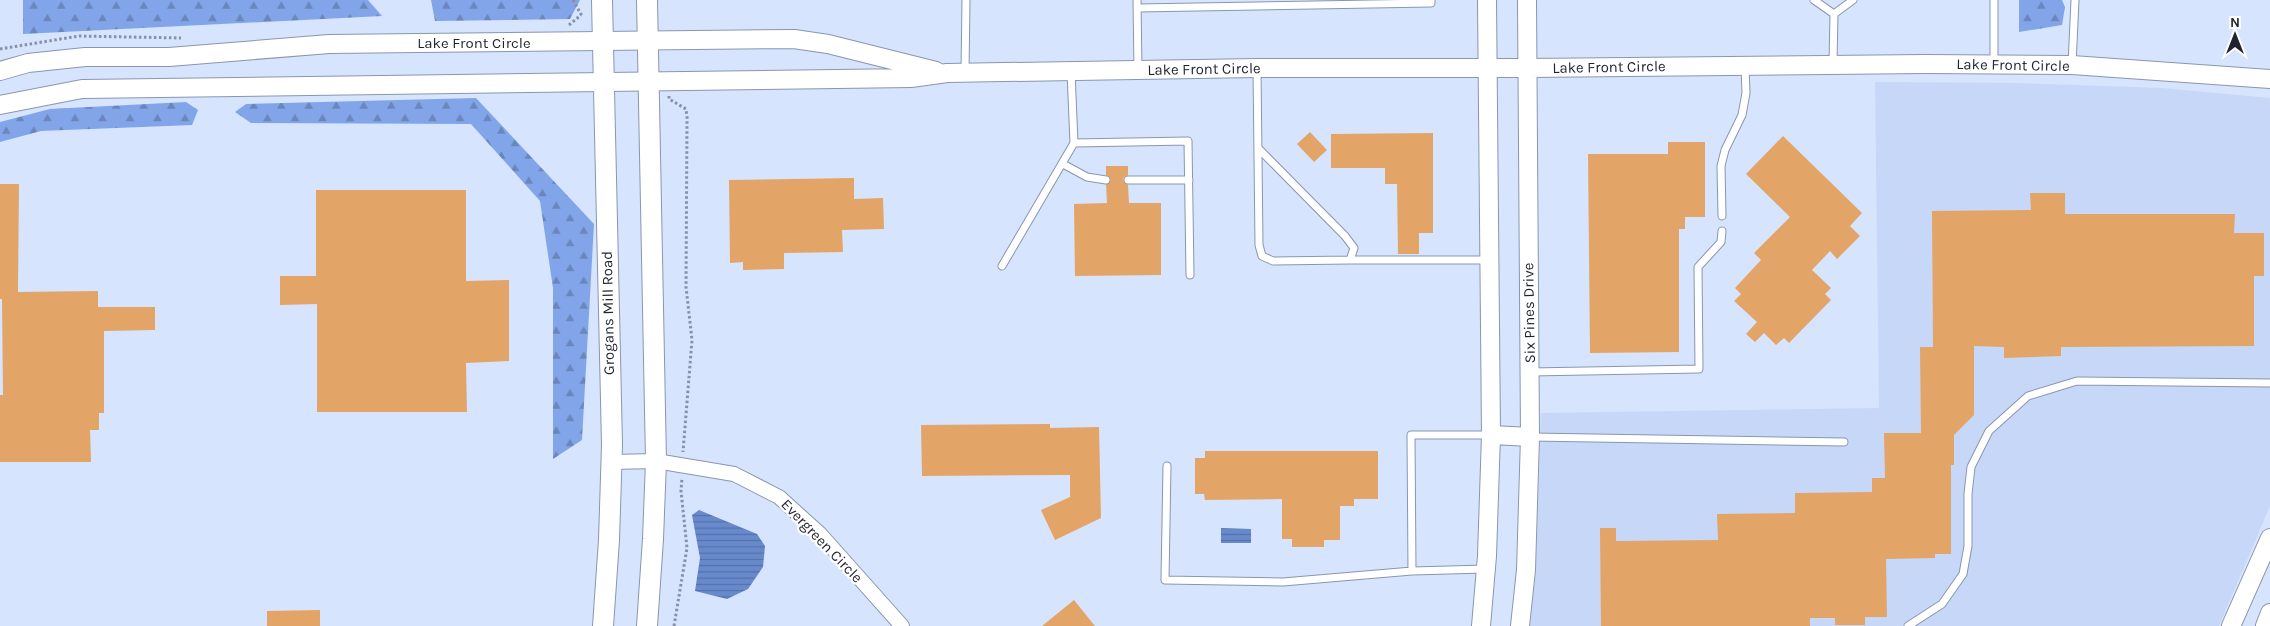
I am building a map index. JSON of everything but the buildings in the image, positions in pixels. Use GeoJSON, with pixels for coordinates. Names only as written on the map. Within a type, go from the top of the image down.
{"type":"FeatureCollection","features":[{"type":"Feature","properties":{"kind":"main road","name":"Grogans Mill Road"},"geometry":{"type":"LineString","coordinates":[[602,0],[611,462],[609,540],[603,626]]}},
{"type":"Feature","properties":{"kind":"main road"},"geometry":{"type":"LineString","coordinates":[[647,0],[656,461],[647,626]]}},
{"type":"Feature","properties":{"kind":"street"},"geometry":{"type":"LineString","coordinates":[[1482,626],[1491,435],[1487,0]]}},
{"type":"Feature","properties":{"kind":"street","name":"Six Pines Drive"},"geometry":{"type":"LineString","coordinates":[[1520,626],[1526,570],[1530,436],[1527,0]]}},
{"type":"Feature","properties":{"kind":"street","name":"Lake Front Circle"},"geometry":{"type":"LineString","coordinates":[[0,71],[28,63],[85,57],[169,57],[330,44],[810,40],[946,74]]}},
{"type":"Feature","properties":{"kind":"street","name":"Lake Front Circle"},"geometry":{"type":"LineString","coordinates":[[0,105],[82,90],[911,78],[946,74],[1257,68],[1994,64],[2072,65],[2270,79]]}},
{"type":"Feature","properties":{"kind":"street"},"geometry":{"type":"LineString","coordinates":[[1491,435],[1530,436]]}},
{"type":"Feature","properties":{"kind":"street","name":"Evergreen Circle"},"geometry":{"type":"LineString","coordinates":[[611,462],[656,461],[734,474],[779,497],[820,534],[902,626]]}},
{"type":"Feature","properties":{"kind":"street"},"geometry":{"type":"LineString","coordinates":[[2231,626],[2270,538]]}},
{"type":"Feature","properties":{"kind":"street"},"geometry":{"type":"LineString","coordinates":[[2265,626],[2270,613]]}},
{"type":"Feature","properties":{"kind":"lane"},"geometry":{"type":"LineString","coordinates":[[966,0],[966,74]]}},
{"type":"Feature","properties":{"kind":"lane"},"geometry":{"type":"LineString","coordinates":[[1138,70],[1137,4],[1431,3],[1431,0]]}},
{"type":"Feature","properties":{"kind":"lane"},"geometry":{"type":"LineString","coordinates":[[1814,0],[1834,14]]}},
{"type":"Feature","properties":{"kind":"lane"},"geometry":{"type":"LineString","coordinates":[[1834,14],[1853,0]]}},
{"type":"Feature","properties":{"kind":"lane"},"geometry":{"type":"LineString","coordinates":[[1994,0],[1994,64]]}},
{"type":"Feature","properties":{"kind":"lane"},"geometry":{"type":"LineString","coordinates":[[2072,65],[2075,0]]}},
{"type":"Feature","properties":{"kind":"lane"},"geometry":{"type":"LineString","coordinates":[[1833,64],[1834,14]]}},
{"type":"Feature","properties":{"kind":"lane"},"geometry":{"type":"LineString","coordinates":[[1722,216],[1721,166],[1725,150],[1742,115],[1746,93],[1745,65]]}},
{"type":"Feature","properties":{"kind":"lane"},"geometry":{"type":"LineString","coordinates":[[1257,68],[1259,245],[1262,256],[1273,261],[1490,260]]}},
{"type":"Feature","properties":{"kind":"lane"},"geometry":{"type":"LineString","coordinates":[[1002,266],[1074,143],[1071,72]]}},
{"type":"Feature","properties":{"kind":"lane"},"geometry":{"type":"LineString","coordinates":[[1074,143],[1188,141],[1190,275]]}},
{"type":"Feature","properties":{"kind":"lane"},"geometry":{"type":"LineString","coordinates":[[1258,148],[1345,236],[1354,248],[1350,260]]}},
{"type":"Feature","properties":{"kind":"lane"},"geometry":{"type":"LineString","coordinates":[[1063,164],[1087,177],[1106,180]]}},
{"type":"Feature","properties":{"kind":"lane"},"geometry":{"type":"LineString","coordinates":[[1128,180],[1189,180]]}},
{"type":"Feature","properties":{"kind":"lane"},"geometry":{"type":"LineString","coordinates":[[1530,372],[1699,369],[1698,267],[1721,242],[1722,232]]}},
{"type":"Feature","properties":{"kind":"lane"},"geometry":{"type":"LineString","coordinates":[[1908,626],[1942,604],[1963,574],[1968,546],[1968,494],[1971,467],[1989,431],[2028,396],[2077,381],[2270,383]]}},
{"type":"Feature","properties":{"kind":"lane"},"geometry":{"type":"LineString","coordinates":[[1412,571],[1411,435],[1491,435]]}},
{"type":"Feature","properties":{"kind":"lane"},"geometry":{"type":"LineString","coordinates":[[1530,436],[1844,442]]}},
{"type":"Feature","properties":{"kind":"lane"},"geometry":{"type":"LineString","coordinates":[[1167,466],[1165,580],[1284,582],[1412,571],[1486,569]]}},
{"type":"Feature","properties":{"kind":"path"},"geometry":{"type":"LineString","coordinates":[[670,81],[669,99],[686,109],[687,117],[686,287],[692,340],[681,491],[687,548],[674,626]]}},
{"type":"Feature","properties":{"kind":"shaded area"},"geometry":{"type":"Polygon","coordinates":[[[1875,82],[2019,83],[2162,88],[2270,98],[2270,506],[2219,626],[1530,626],[1536,569],[1541,413],[1879,408],[1875,82]]]}},
{"type":"Feature","properties":{"kind":"shaded area"},"geometry":{"type":"Polygon","coordinates":[[[699,510],[757,534],[765,546],[763,567],[748,589],[727,599],[695,591],[700,558],[692,515],[699,510]]]}},
{"type":"Feature","properties":{"kind":"shaded area"},"geometry":{"type":"Polygon","coordinates":[[[1221,528],[1251,529],[1251,543],[1221,543],[1221,528]]]}},
{"type":"Feature","properties":{"kind":"green space"},"geometry":{"type":"Polygon","coordinates":[[[23,0],[368,0],[382,16],[23,34],[23,0]]]}},
{"type":"Feature","properties":{"kind":"green space"},"geometry":{"type":"Polygon","coordinates":[[[431,0],[580,0],[570,19],[435,21],[431,0]]]}},
{"type":"Feature","properties":{"kind":"green space"},"geometry":{"type":"Polygon","coordinates":[[[2019,0],[2062,0],[2065,7],[2062,25],[2019,32],[2019,0]]]}},
{"type":"Feature","properties":{"kind":"green space"},"geometry":{"type":"Polygon","coordinates":[[[476,98],[594,224],[582,440],[553,459],[553,288],[540,201],[471,124],[251,123],[235,112],[246,104],[476,98]]]}},
{"type":"Feature","properties":{"kind":"green space"},"geometry":{"type":"Polygon","coordinates":[[[186,102],[198,110],[192,125],[41,131],[0,142],[0,122],[50,109],[186,102]]]}}]}
